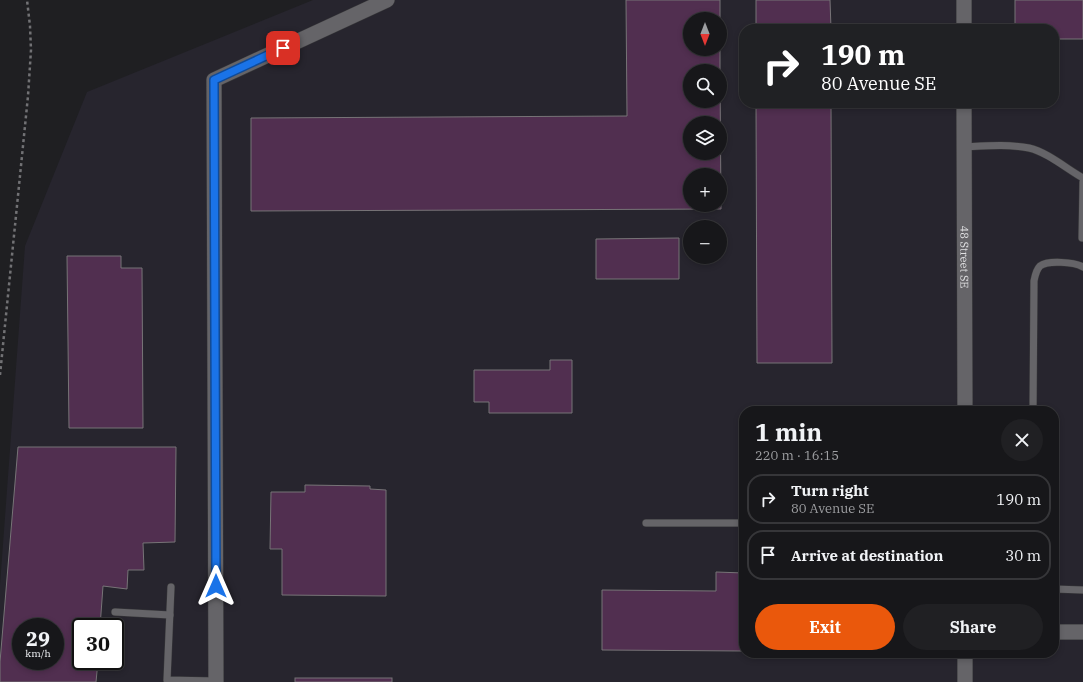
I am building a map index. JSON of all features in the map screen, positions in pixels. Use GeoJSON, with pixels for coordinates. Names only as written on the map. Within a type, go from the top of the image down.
{"type":"FeatureCollection","features":[{"type":"Feature","properties":{"kind":"street"},"geometry":{"type":"LineString","coordinates":[[216,682],[214,80],[387,0]]}},
{"type":"Feature","properties":{"kind":"street"},"geometry":{"type":"LineString","coordinates":[[964,0],[964,24]]}},
{"type":"Feature","properties":{"kind":"street","name":"48 Street SE"},"geometry":{"type":"LineString","coordinates":[[964,108],[965,406]]}},
{"type":"Feature","properties":{"kind":"street"},"geometry":{"type":"LineString","coordinates":[[1059,632],[1083,632]]}},
{"type":"Feature","properties":{"kind":"street"},"geometry":{"type":"LineString","coordinates":[[965,658],[965,682]]}},
{"type":"Feature","properties":{"kind":"lane"},"geometry":{"type":"LineString","coordinates":[[964,147],[1009,146],[1030,148],[1049,157],[1083,178]]}},
{"type":"Feature","properties":{"kind":"lane"},"geometry":{"type":"LineString","coordinates":[[1082,238],[1083,182]]}},
{"type":"Feature","properties":{"kind":"lane"},"geometry":{"type":"LineString","coordinates":[[1033,406],[1034,281],[1036,272],[1038,268],[1044,264],[1071,263],[1083,267]]}},
{"type":"Feature","properties":{"kind":"lane"},"geometry":{"type":"LineString","coordinates":[[646,523],[739,523]]}},
{"type":"Feature","properties":{"kind":"lane"},"geometry":{"type":"LineString","coordinates":[[172,586],[167,681],[216,682]]}},
{"type":"Feature","properties":{"kind":"lane"},"geometry":{"type":"LineString","coordinates":[[1059,589],[1083,590]]}},
{"type":"Feature","properties":{"kind":"lane"},"geometry":{"type":"LineString","coordinates":[[115,612],[170,615]]}},
{"type":"Feature","properties":{"kind":"path"},"geometry":{"type":"LineString","coordinates":[[0,376],[28,96],[31,50],[27,0]]}},
{"type":"Feature","properties":{"kind":"shaded area"},"geometry":{"type":"Polygon","coordinates":[[[313,0],[1083,0],[1083,682],[0,682],[0,585],[25,246],[87,92],[313,0]]]}},
{"type":"Feature","properties":{"kind":"building"},"geometry":{"type":"Polygon","coordinates":[[[626,0],[720,0],[720,12],[683,12],[683,56],[720,56],[720,64],[683,64],[683,108],[720,108],[720,116],[683,116],[683,160],[721,160],[721,168],[683,168],[683,209],[251,211],[251,118],[627,116],[626,0]]]}},
{"type":"Feature","properties":{"kind":"building"},"geometry":{"type":"Polygon","coordinates":[[[756,0],[830,0],[831,24],[756,24],[756,0]]]}},
{"type":"Feature","properties":{"kind":"building"},"geometry":{"type":"Polygon","coordinates":[[[1015,0],[1083,0],[1083,39],[1059,39],[1059,24],[1015,24],[1015,0]]]}},
{"type":"Feature","properties":{"kind":"building"},"geometry":{"type":"Polygon","coordinates":[[[756,108],[831,108],[832,363],[757,363],[756,108]]]}},
{"type":"Feature","properties":{"kind":"building"},"geometry":{"type":"Polygon","coordinates":[[[679,238],[679,279],[596,279],[596,239],[679,238]]]}},
{"type":"Feature","properties":{"kind":"building"},"geometry":{"type":"Polygon","coordinates":[[[67,256],[121,256],[121,268],[142,268],[143,428],[69,428],[67,256]]]}},
{"type":"Feature","properties":{"kind":"building"},"geometry":{"type":"Polygon","coordinates":[[[550,360],[572,360],[572,413],[489,413],[489,402],[474,402],[474,370],[550,370],[550,360]]]}},
{"type":"Feature","properties":{"kind":"building"},"geometry":{"type":"Polygon","coordinates":[[[18,447],[176,447],[175,542],[143,543],[144,570],[128,570],[127,589],[103,586],[101,618],[72,618],[72,670],[97,670],[96,682],[0,682],[0,662],[18,447]]]}},
{"type":"Feature","properties":{"kind":"building"},"geometry":{"type":"Polygon","coordinates":[[[305,485],[370,486],[370,489],[386,490],[386,596],[282,595],[282,549],[270,549],[271,492],[305,492],[305,485]]]}},
{"type":"Feature","properties":{"kind":"building"},"geometry":{"type":"Polygon","coordinates":[[[716,572],[739,573],[739,651],[602,650],[602,590],[716,591],[716,572]]]}},
{"type":"Feature","properties":{"kind":"building"},"geometry":{"type":"Polygon","coordinates":[[[295,678],[392,678],[392,682],[295,682],[295,678]]]}},
{"type":"Feature","properties":{"kind":"route"},"geometry":{"type":"LineString","coordinates":[[216,586],[214,80],[283,48]]}}]}
